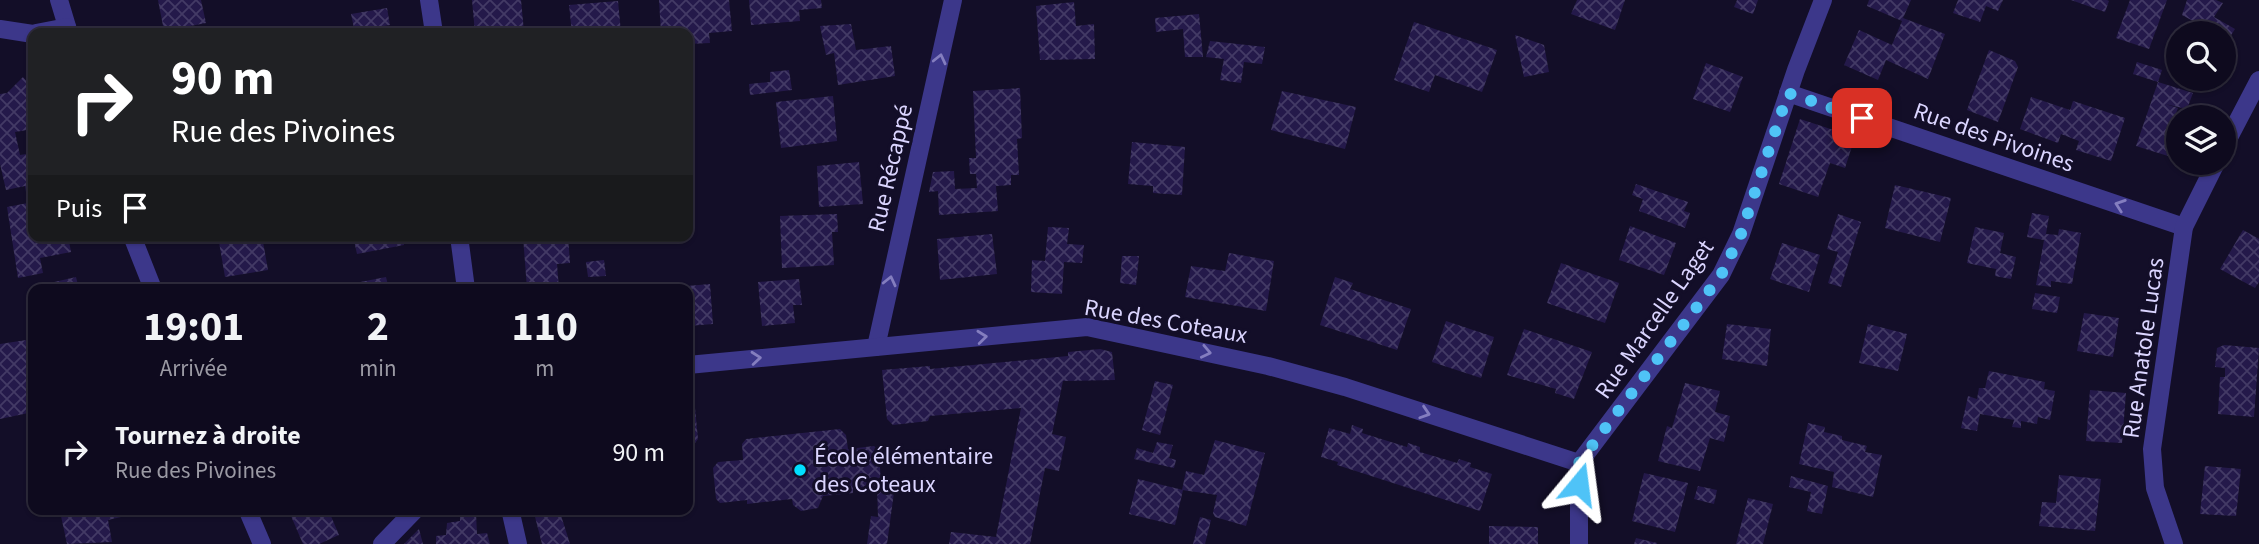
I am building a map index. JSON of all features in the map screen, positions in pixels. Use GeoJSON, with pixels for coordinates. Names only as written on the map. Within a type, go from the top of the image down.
{"type":"FeatureCollection","features":[{"type":"Feature","properties":{"kind":"street"},"geometry":{"type":"LineString","coordinates":[[59,0],[67,28]]}},
{"type":"Feature","properties":{"kind":"street"},"geometry":{"type":"LineString","coordinates":[[429,0],[433,28]]}},
{"type":"Feature","properties":{"kind":"street","name":"Rue Récappé"},"geometry":{"type":"LineString","coordinates":[[876,347],[953,0]]}},
{"type":"Feature","properties":{"kind":"street","name":"Rue Marcelle Laget"},"geometry":{"type":"LineString","coordinates":[[1579,463],[1721,275],[1741,234],[1788,93],[1823,0]]}},
{"type":"Feature","properties":{"kind":"street"},"geometry":{"type":"LineString","coordinates":[[0,29],[28,33]]}},
{"type":"Feature","properties":{"kind":"street"},"geometry":{"type":"LineString","coordinates":[[2236,124],[2259,80]]}},
{"type":"Feature","properties":{"kind":"street","name":"Rue des Pivoines"},"geometry":{"type":"LineString","coordinates":[[1788,93],[2184,227]]}},
{"type":"Feature","properties":{"kind":"street","name":"Rue Anatole Lucas"},"geometry":{"type":"LineString","coordinates":[[2174,544],[2154,488],[2152,449],[2184,227],[2210,175]]}},
{"type":"Feature","properties":{"kind":"street"},"geometry":{"type":"LineString","coordinates":[[134,242],[151,284]]}},
{"type":"Feature","properties":{"kind":"street"},"geometry":{"type":"LineString","coordinates":[[460,242],[465,284]]}},
{"type":"Feature","properties":{"kind":"street","name":"Rue des Coteaux"},"geometry":{"type":"LineString","coordinates":[[693,365],[1087,327],[1268,366],[1332,383],[1579,463]]}},
{"type":"Feature","properties":{"kind":"street"},"geometry":{"type":"LineString","coordinates":[[1579,463],[1579,544]]}},
{"type":"Feature","properties":{"kind":"street"},"geometry":{"type":"LineString","coordinates":[[250,515],[262,544]]}},
{"type":"Feature","properties":{"kind":"street"},"geometry":{"type":"LineString","coordinates":[[382,544],[410,515]]}},
{"type":"Feature","properties":{"kind":"street"},"geometry":{"type":"LineString","coordinates":[[511,515],[518,544]]}},
{"type":"Feature","properties":{"kind":"building"},"geometry":{"type":"Polygon","coordinates":[[[158,0],[201,0],[206,23],[163,28],[158,0]]]}},
{"type":"Feature","properties":{"kind":"building"},"geometry":{"type":"Polygon","coordinates":[[[472,0],[521,0],[524,28],[475,28],[472,0]]]}},
{"type":"Feature","properties":{"kind":"building"},"geometry":{"type":"Polygon","coordinates":[[[659,0],[729,0],[732,31],[709,33],[710,43],[693,44],[693,28],[661,28],[659,0]]]}},
{"type":"Feature","properties":{"kind":"building"},"geometry":{"type":"Polygon","coordinates":[[[749,0],[821,0],[822,8],[799,10],[800,21],[751,25],[749,0]]]}},
{"type":"Feature","properties":{"kind":"building"},"geometry":{"type":"Polygon","coordinates":[[[1577,0],[1625,0],[1615,30],[1571,14],[1577,0]]]}},
{"type":"Feature","properties":{"kind":"building"},"geometry":{"type":"Polygon","coordinates":[[[1737,0],[1758,0],[1753,14],[1734,7],[1737,0]]]}},
{"type":"Feature","properties":{"kind":"building"},"geometry":{"type":"Polygon","coordinates":[[[1869,0],[1911,0],[1903,18],[1945,34],[1928,79],[1886,60],[1878,80],[1844,65],[1859,30],[1892,45],[1902,21],[1867,6],[1869,0]]]}},
{"type":"Feature","properties":{"kind":"building"},"geometry":{"type":"Polygon","coordinates":[[[1958,0],[2003,0],[1998,11],[1986,6],[1980,22],[1953,13],[1958,0]]]}},
{"type":"Feature","properties":{"kind":"building"},"geometry":{"type":"Polygon","coordinates":[[[2071,0],[2107,0],[2109,1],[2105,12],[2071,0]]]}},
{"type":"Feature","properties":{"kind":"building"},"geometry":{"type":"Polygon","coordinates":[[[2130,0],[2167,0],[2149,49],[2116,38],[2130,0]]]}},
{"type":"Feature","properties":{"kind":"building"},"geometry":{"type":"Polygon","coordinates":[[[2187,0],[2216,0],[2223,3],[2214,17],[2221,21],[2193,21],[2182,15],[2187,0]]]}},
{"type":"Feature","properties":{"kind":"building"},"geometry":{"type":"Polygon","coordinates":[[[618,1],[621,28],[571,28],[569,5],[618,1]]]}},
{"type":"Feature","properties":{"kind":"building"},"geometry":{"type":"Polygon","coordinates":[[[1074,2],[1076,26],[1094,24],[1095,59],[1040,60],[1036,6],[1074,2]]]}},
{"type":"Feature","properties":{"kind":"building"},"geometry":{"type":"Polygon","coordinates":[[[387,8],[390,25],[354,28],[351,14],[387,8]]]}},
{"type":"Feature","properties":{"kind":"building"},"geometry":{"type":"Polygon","coordinates":[[[1199,14],[1203,57],[1185,57],[1183,29],[1156,32],[1155,18],[1199,14]]]}},
{"type":"Feature","properties":{"kind":"building"},"geometry":{"type":"Polygon","coordinates":[[[1414,22],[1497,50],[1482,92],[1435,75],[1429,92],[1394,80],[1414,22]]]}},
{"type":"Feature","properties":{"kind":"building"},"geometry":{"type":"Polygon","coordinates":[[[851,24],[856,50],[891,46],[895,76],[838,85],[834,53],[826,55],[820,26],[851,24]]]}},
{"type":"Feature","properties":{"kind":"building"},"geometry":{"type":"Polygon","coordinates":[[[1515,35],[1544,45],[1549,72],[1524,77],[1515,35]]]}},
{"type":"Feature","properties":{"kind":"building"},"geometry":{"type":"Polygon","coordinates":[[[1210,41],[1265,47],[1262,64],[1244,62],[1241,83],[1220,80],[1224,59],[1206,57],[1210,41]]]}},
{"type":"Feature","properties":{"kind":"building"},"geometry":{"type":"Polygon","coordinates":[[[1989,50],[2015,61],[2018,67],[1998,122],[1967,110],[1989,50]]]}},
{"type":"Feature","properties":{"kind":"building"},"geometry":{"type":"Polygon","coordinates":[[[2137,62],[2162,70],[2158,82],[2133,74],[2137,62]]]}},
{"type":"Feature","properties":{"kind":"building"},"geometry":{"type":"Polygon","coordinates":[[[1706,63],[1743,77],[1730,112],[1693,99],[1706,63]]]}},
{"type":"Feature","properties":{"kind":"building"},"geometry":{"type":"Polygon","coordinates":[[[789,70],[792,90],[750,95],[749,84],[770,82],[770,72],[789,70]]]}},
{"type":"Feature","properties":{"kind":"building"},"geometry":{"type":"Polygon","coordinates":[[[23,77],[28,83],[28,130],[15,132],[20,155],[28,154],[26,192],[25,186],[6,190],[0,164],[0,94],[7,93],[23,77]]]}},
{"type":"Feature","properties":{"kind":"building"},"geometry":{"type":"Polygon","coordinates":[[[2158,82],[2166,85],[2166,91],[2193,93],[2188,105],[2165,104],[2168,105],[2166,105],[2166,155],[2136,146],[2158,82]]]}},
{"type":"Feature","properties":{"kind":"building"},"geometry":{"type":"Polygon","coordinates":[[[1020,88],[1022,138],[1017,139],[1019,175],[1011,175],[1011,185],[996,186],[998,211],[939,215],[938,191],[929,192],[933,172],[954,171],[955,189],[977,188],[976,174],[970,174],[969,158],[976,158],[973,91],[1020,88]]]}},
{"type":"Feature","properties":{"kind":"building"},"geometry":{"type":"Polygon","coordinates":[[[1282,91],[1356,107],[1345,149],[1271,130],[1282,91]]]}},
{"type":"Feature","properties":{"kind":"building"},"geometry":{"type":"Polygon","coordinates":[[[833,96],[837,141],[781,148],[776,102],[833,96]]]}},
{"type":"Feature","properties":{"kind":"building"},"geometry":{"type":"Polygon","coordinates":[[[2031,97],[2070,110],[2073,101],[2125,118],[2111,161],[2076,150],[2079,141],[2061,134],[2058,143],[2020,129],[2031,97]]]}},
{"type":"Feature","properties":{"kind":"building"},"geometry":{"type":"Polygon","coordinates":[[[1800,119],[1855,137],[1845,168],[1830,163],[1818,197],[1779,184],[1800,119]]]}},
{"type":"Feature","properties":{"kind":"building"},"geometry":{"type":"Polygon","coordinates":[[[1132,142],[1185,147],[1182,195],[1153,193],[1153,186],[1128,184],[1132,142]]]}},
{"type":"Feature","properties":{"kind":"building"},"geometry":{"type":"Polygon","coordinates":[[[859,162],[863,204],[819,207],[817,166],[859,162]]]}},
{"type":"Feature","properties":{"kind":"building"},"geometry":{"type":"Polygon","coordinates":[[[1636,184],[1688,202],[1684,211],[1690,213],[1685,228],[1639,211],[1643,199],[1632,195],[1636,184]]]}},
{"type":"Feature","properties":{"kind":"building"},"geometry":{"type":"Polygon","coordinates":[[[1895,185],[1951,198],[1940,242],[1885,228],[1895,185]]]}},
{"type":"Feature","properties":{"kind":"building"},"geometry":{"type":"Polygon","coordinates":[[[28,203],[28,242],[69,242],[71,252],[40,258],[43,273],[18,278],[7,207],[28,203]]]}},
{"type":"Feature","properties":{"kind":"building"},"geometry":{"type":"Polygon","coordinates":[[[2032,213],[2049,216],[2046,234],[2058,235],[2059,229],[2081,233],[2072,284],[2051,281],[2051,287],[2036,285],[2044,240],[2027,237],[2032,213]]]}},
{"type":"Feature","properties":{"kind":"building"},"geometry":{"type":"Polygon","coordinates":[[[837,214],[838,232],[832,232],[834,265],[782,268],[780,216],[837,214]]]}},
{"type":"Feature","properties":{"kind":"building"},"geometry":{"type":"Polygon","coordinates":[[[1838,214],[1861,222],[1841,287],[1828,283],[1838,252],[1827,249],[1838,214]]]}},
{"type":"Feature","properties":{"kind":"building"},"geometry":{"type":"Polygon","coordinates":[[[1630,226],[1676,243],[1664,275],[1619,260],[1630,226]]]}},
{"type":"Feature","properties":{"kind":"building"},"geometry":{"type":"Polygon","coordinates":[[[1048,227],[1069,228],[1067,244],[1084,245],[1082,263],[1064,262],[1062,294],[1031,292],[1032,260],[1045,261],[1048,227]]]}},
{"type":"Feature","properties":{"kind":"building"},"geometry":{"type":"Polygon","coordinates":[[[1975,227],[2004,233],[2000,253],[2016,257],[2011,279],[1995,276],[1996,269],[1967,263],[1975,227]]]}},
{"type":"Feature","properties":{"kind":"building"},"geometry":{"type":"Polygon","coordinates":[[[2243,230],[2259,239],[2259,282],[2255,288],[2220,269],[2243,230]]]}},
{"type":"Feature","properties":{"kind":"building"},"geometry":{"type":"Polygon","coordinates":[[[992,234],[997,274],[940,280],[937,239],[992,234]]]}},
{"type":"Feature","properties":{"kind":"building"},"geometry":{"type":"Polygon","coordinates":[[[219,242],[263,242],[268,270],[225,277],[219,242]]]}},
{"type":"Feature","properties":{"kind":"building"},"geometry":{"type":"Polygon","coordinates":[[[354,242],[404,242],[404,245],[357,254],[354,242]]]}},
{"type":"Feature","properties":{"kind":"building"},"geometry":{"type":"Polygon","coordinates":[[[523,242],[568,242],[570,263],[557,264],[559,284],[527,284],[523,242]]]}},
{"type":"Feature","properties":{"kind":"building"},"geometry":{"type":"Polygon","coordinates":[[[1782,243],[1820,255],[1809,292],[1770,279],[1782,243]]]}},
{"type":"Feature","properties":{"kind":"building"},"geometry":{"type":"Polygon","coordinates":[[[1229,253],[1274,261],[1266,311],[1185,297],[1191,266],[1225,271],[1229,253]]]}},
{"type":"Feature","properties":{"kind":"building"},"geometry":{"type":"Polygon","coordinates":[[[1122,256],[1139,256],[1136,285],[1120,283],[1122,256]]]}},
{"type":"Feature","properties":{"kind":"building"},"geometry":{"type":"Polygon","coordinates":[[[604,260],[606,276],[588,277],[586,262],[604,260]]]}},
{"type":"Feature","properties":{"kind":"building"},"geometry":{"type":"Polygon","coordinates":[[[1561,263],[1619,283],[1605,323],[1547,303],[1561,263]]]}},
{"type":"Feature","properties":{"kind":"building"},"geometry":{"type":"Polygon","coordinates":[[[76,277],[78,284],[46,284],[76,277]]]}},
{"type":"Feature","properties":{"kind":"building"},"geometry":{"type":"Polygon","coordinates":[[[386,277],[388,284],[350,284],[386,277]]]}},
{"type":"Feature","properties":{"kind":"building"},"geometry":{"type":"Polygon","coordinates":[[[1335,277],[1353,283],[1350,289],[1411,309],[1397,350],[1320,325],[1335,277]]]}},
{"type":"Feature","properties":{"kind":"building"},"geometry":{"type":"Polygon","coordinates":[[[799,279],[802,305],[793,305],[795,323],[762,326],[758,282],[799,279]]]}},
{"type":"Feature","properties":{"kind":"building"},"geometry":{"type":"Polygon","coordinates":[[[710,284],[713,324],[693,326],[693,286],[710,284]]]}},
{"type":"Feature","properties":{"kind":"building"},"geometry":{"type":"Polygon","coordinates":[[[2035,293],[2060,297],[2057,313],[2032,309],[2035,293]]]}},
{"type":"Feature","properties":{"kind":"building"},"geometry":{"type":"Polygon","coordinates":[[[2084,313],[2119,318],[2113,357],[2077,351],[2084,313]]]}},
{"type":"Feature","properties":{"kind":"building"},"geometry":{"type":"Polygon","coordinates":[[[1446,321],[1494,337],[1481,378],[1432,362],[1446,321]]]}},
{"type":"Feature","properties":{"kind":"building"},"geometry":{"type":"Polygon","coordinates":[[[1727,324],[1771,329],[1767,366],[1722,359],[1727,324]]]}},
{"type":"Feature","properties":{"kind":"building"},"geometry":{"type":"Polygon","coordinates":[[[1868,324],[1907,334],[1898,371],[1859,363],[1868,324]]]}},
{"type":"Feature","properties":{"kind":"building"},"geometry":{"type":"Polygon","coordinates":[[[1524,329],[1592,352],[1574,399],[1555,393],[1556,389],[1507,375],[1524,329]]]}},
{"type":"Feature","properties":{"kind":"building"},"geometry":{"type":"Polygon","coordinates":[[[28,340],[28,413],[0,419],[0,344],[28,340]]]}},
{"type":"Feature","properties":{"kind":"building"},"geometry":{"type":"Polygon","coordinates":[[[2224,345],[2259,348],[2254,417],[2218,414],[2220,377],[2225,377],[2225,368],[2215,367],[2217,348],[2224,345]]]}},
{"type":"Feature","properties":{"kind":"building"},"geometry":{"type":"Polygon","coordinates":[[[1100,349],[1112,352],[1115,380],[1063,381],[1052,434],[1066,437],[1059,471],[1045,468],[1030,544],[949,544],[951,532],[996,537],[1021,408],[930,416],[928,421],[893,425],[887,419],[882,370],[930,366],[930,369],[1068,356],[1068,352],[1100,349]]]}},
{"type":"Feature","properties":{"kind":"building"},"geometry":{"type":"Polygon","coordinates":[[[1989,371],[2045,382],[2044,389],[2055,391],[2050,420],[2038,417],[2037,424],[2021,421],[2021,428],[2012,427],[2014,420],[1980,414],[1977,431],[1961,428],[1968,396],[1977,399],[1979,388],[1985,388],[1989,371]]]}},
{"type":"Feature","properties":{"kind":"building"},"geometry":{"type":"Polygon","coordinates":[[[1155,381],[1173,385],[1160,435],[1142,430],[1155,381]]]}},
{"type":"Feature","properties":{"kind":"building"},"geometry":{"type":"Polygon","coordinates":[[[1685,383],[1720,391],[1715,412],[1730,416],[1724,442],[1710,438],[1700,471],[1658,461],[1667,426],[1672,428],[1685,383]]]}},
{"type":"Feature","properties":{"kind":"building"},"geometry":{"type":"Polygon","coordinates":[[[693,387],[698,439],[693,443],[693,387]]]}},
{"type":"Feature","properties":{"kind":"building"},"geometry":{"type":"Polygon","coordinates":[[[2090,390],[2126,393],[2122,443],[2086,441],[2090,390]]]}},
{"type":"Feature","properties":{"kind":"building"},"geometry":{"type":"Polygon","coordinates":[[[1808,423],[1825,427],[1824,432],[1842,436],[1842,440],[1867,446],[1865,452],[1882,455],[1873,497],[1832,487],[1834,472],[1799,464],[1808,423]]]}},
{"type":"Feature","properties":{"kind":"building"},"geometry":{"type":"Polygon","coordinates":[[[1352,425],[1363,429],[1362,433],[1407,447],[1408,443],[1420,447],[1420,452],[1457,463],[1459,459],[1471,463],[1470,467],[1492,474],[1480,511],[1337,465],[1338,462],[1321,457],[1329,428],[1350,434],[1352,425]]]}},
{"type":"Feature","properties":{"kind":"building"},"geometry":{"type":"Polygon","coordinates":[[[840,429],[846,435],[848,449],[874,446],[879,450],[881,484],[895,485],[887,544],[867,544],[871,516],[878,517],[877,486],[853,489],[853,493],[823,496],[818,508],[801,511],[793,505],[792,499],[747,504],[747,500],[720,503],[716,499],[713,468],[718,462],[743,460],[742,444],[746,439],[840,429]]]}},
{"type":"Feature","properties":{"kind":"building"},"geometry":{"type":"Polygon","coordinates":[[[1215,440],[1265,453],[1246,526],[1215,517],[1213,513],[1217,495],[1182,490],[1186,471],[1204,475],[1215,440]]]}},
{"type":"Feature","properties":{"kind":"building"},"geometry":{"type":"Polygon","coordinates":[[[1157,442],[1173,445],[1169,458],[1176,460],[1174,468],[1134,459],[1137,448],[1153,453],[1157,442]]]}},
{"type":"Feature","properties":{"kind":"building"},"geometry":{"type":"Polygon","coordinates":[[[2205,466],[2241,469],[2236,516],[2200,514],[2205,466]]]}},
{"type":"Feature","properties":{"kind":"building"},"geometry":{"type":"Polygon","coordinates":[[[1644,473],[1688,483],[1675,532],[1632,521],[1644,473]]]}},
{"type":"Feature","properties":{"kind":"building"},"geometry":{"type":"Polygon","coordinates":[[[2059,475],[2101,479],[2095,531],[2039,526],[2042,502],[2056,503],[2059,475]]]}},
{"type":"Feature","properties":{"kind":"building"},"geometry":{"type":"Polygon","coordinates":[[[1791,476],[1828,486],[1822,514],[1807,511],[1811,492],[1789,487],[1791,476]]]}},
{"type":"Feature","properties":{"kind":"building"},"geometry":{"type":"Polygon","coordinates":[[[1138,479],[1183,490],[1175,525],[1129,514],[1138,479]]]}},
{"type":"Feature","properties":{"kind":"building"},"geometry":{"type":"Polygon","coordinates":[[[1698,486],[1717,490],[1714,504],[1694,499],[1698,486]]]}},
{"type":"Feature","properties":{"kind":"building"},"geometry":{"type":"Polygon","coordinates":[[[1748,498],[1773,504],[1763,544],[1736,544],[1748,498]]]}},
{"type":"Feature","properties":{"kind":"building"},"geometry":{"type":"Polygon","coordinates":[[[291,515],[331,515],[339,535],[319,544],[303,544],[291,515]]]}},
{"type":"Feature","properties":{"kind":"building"},"geometry":{"type":"Polygon","coordinates":[[[460,515],[476,515],[477,534],[487,533],[490,544],[436,544],[436,536],[446,535],[447,523],[460,521],[460,515]]]}},
{"type":"Feature","properties":{"kind":"building"},"geometry":{"type":"Polygon","coordinates":[[[535,515],[561,515],[570,544],[542,544],[535,515]]]}},
{"type":"Feature","properties":{"kind":"building"},"geometry":{"type":"Polygon","coordinates":[[[61,516],[121,517],[108,520],[112,542],[67,544],[61,516]]]}},
{"type":"Feature","properties":{"kind":"building"},"geometry":{"type":"Polygon","coordinates":[[[1200,517],[1211,520],[1205,544],[1193,544],[1200,517]]]}},
{"type":"Feature","properties":{"kind":"building"},"geometry":{"type":"Polygon","coordinates":[[[1489,526],[1538,527],[1538,544],[1489,544],[1489,526]]]}},
{"type":"Feature","properties":{"kind":"building"},"geometry":{"type":"Polygon","coordinates":[[[419,529],[423,544],[404,544],[419,529]]]}},
{"type":"Feature","properties":{"kind":"building"},"geometry":{"type":"Polygon","coordinates":[[[1636,538],[1657,543],[1657,544],[1634,544],[1636,538]]]}},
{"type":"Feature","properties":{"kind":"place","name":"École élémentaire des Coteaux"},"geometry":{"type":"Point","coordinates":[800,470]}},
{"type":"Feature","properties":{"kind":"route"},"geometry":{"type":"LineString","coordinates":[[1579,484],[1579,463],[1721,275],[1741,234],[1788,93],[1862,118]]}}]}
